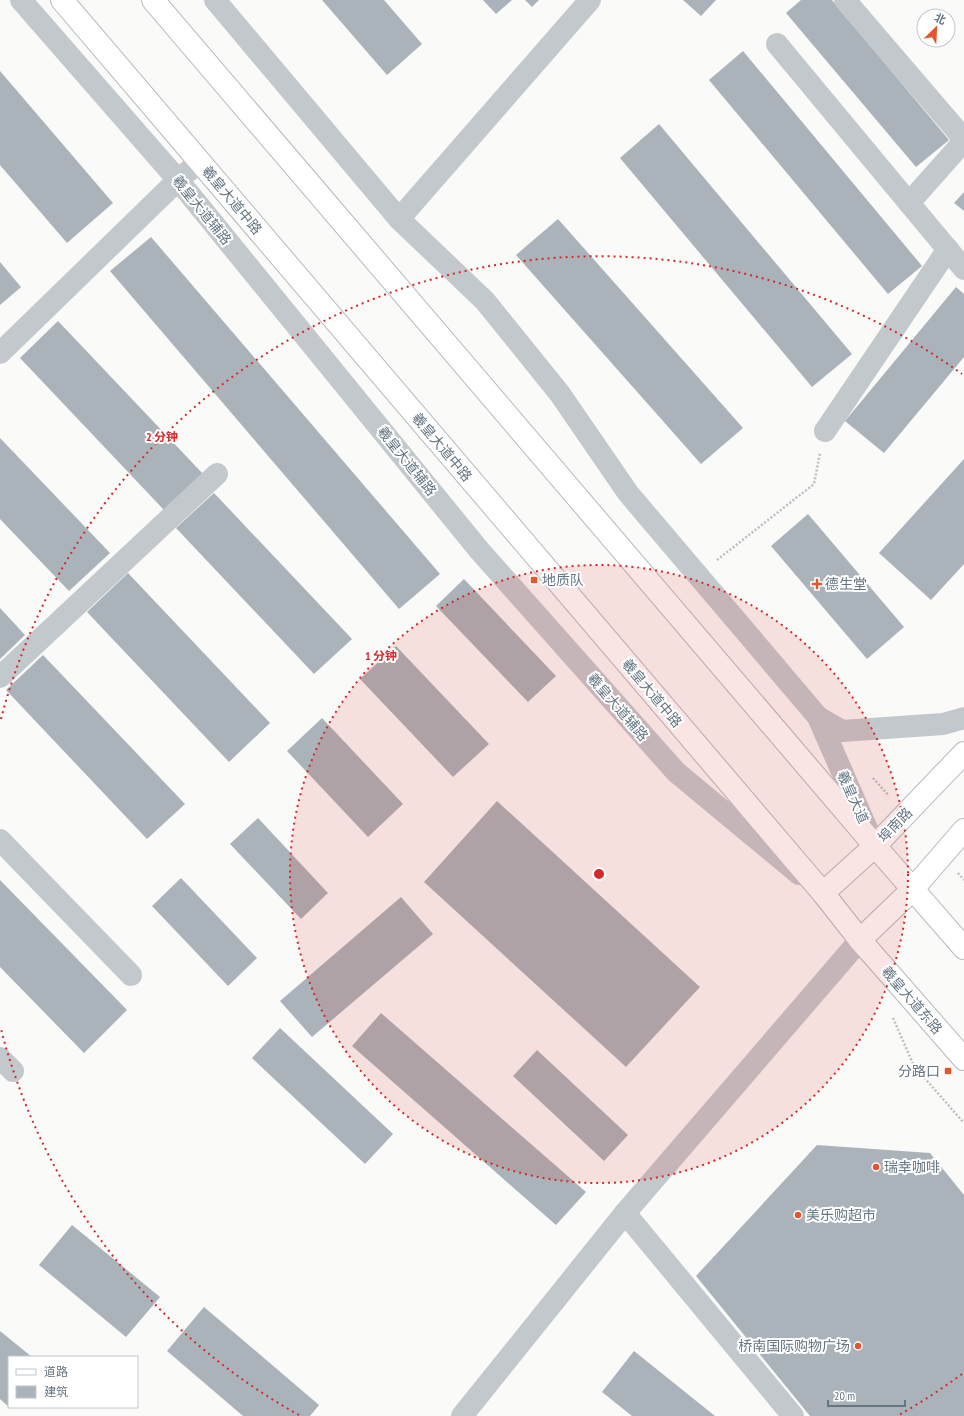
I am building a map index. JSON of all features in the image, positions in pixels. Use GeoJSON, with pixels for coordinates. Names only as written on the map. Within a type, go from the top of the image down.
{"type":"FeatureCollection","features":[{"type":"Feature","properties":{"kind":"main road","name":"羲皇大道中路"},"geometry":{"type":"LineString","coordinates":[[62,0],[822,893]]}},
{"type":"Feature","properties":{"kind":"main road"},"geometry":{"type":"LineString","coordinates":[[153,0],[875,846]]}},
{"type":"Feature","properties":{"kind":"main road","name":"埠南路"},"geometry":{"type":"LineString","coordinates":[[822,893],[875,846],[964,753]]}},
{"type":"Feature","properties":{"kind":"main road"},"geometry":{"type":"LineString","coordinates":[[822,893],[860,940],[912,890],[964,830]]}},
{"type":"Feature","properties":{"kind":"main road","name":"羲皇大道"},"geometry":{"type":"LineString","coordinates":[[875,846],[912,890]]}},
{"type":"Feature","properties":{"kind":"main road"},"geometry":{"type":"LineString","coordinates":[[912,890],[964,948]]}},
{"type":"Feature","properties":{"kind":"main road","name":"羲皇大道东路"},"geometry":{"type":"LineString","coordinates":[[860,940],[964,1059]]}},
{"type":"Feature","properties":{"kind":"street","name":"羲皇大道辅路"},"geometry":{"type":"LineString","coordinates":[[21,0],[178,180],[479,550],[676,772],[822,893]]}},
{"type":"Feature","properties":{"kind":"street"},"geometry":{"type":"LineString","coordinates":[[215,0],[399,219],[485,301],[560,394],[628,493],[818,717],[842,731],[943,724],[964,718]]}},
{"type":"Feature","properties":{"kind":"street"},"geometry":{"type":"LineString","coordinates":[[399,219],[590,0]]}},
{"type":"Feature","properties":{"kind":"street"},"geometry":{"type":"LineString","coordinates":[[845,0],[964,140],[909,203]]}},
{"type":"Feature","properties":{"kind":"street"},"geometry":{"type":"LineString","coordinates":[[777,44],[964,269]]}},
{"type":"Feature","properties":{"kind":"street"},"geometry":{"type":"LineString","coordinates":[[0,353],[178,180],[199,162]]}},
{"type":"Feature","properties":{"kind":"street"},"geometry":{"type":"LineString","coordinates":[[825,431],[948,249]]}},
{"type":"Feature","properties":{"kind":"street"},"geometry":{"type":"LineString","coordinates":[[0,677],[217,474]]}},
{"type":"Feature","properties":{"kind":"street","name":"羲皇大道"},"geometry":{"type":"LineString","coordinates":[[818,717],[875,846]]}},
{"type":"Feature","properties":{"kind":"street"},"geometry":{"type":"LineString","coordinates":[[0,840],[131,975]]}},
{"type":"Feature","properties":{"kind":"street"},"geometry":{"type":"LineString","coordinates":[[462,1416],[625,1213],[860,940]]}},
{"type":"Feature","properties":{"kind":"street"},"geometry":{"type":"LineString","coordinates":[[625,1213],[793,1416]]}},
{"type":"Feature","properties":{"kind":"path"},"geometry":{"type":"LineString","coordinates":[[698,575],[814,484],[825,431]]}},
{"type":"Feature","properties":{"kind":"path"},"geometry":{"type":"LineString","coordinates":[[893,1017],[914,1066],[964,1123]]}},
{"type":"Feature","properties":{"kind":"building"},"geometry":{"type":"Polygon","coordinates":[[[322,0],[384,0],[422,44],[387,75],[322,0]]]}},
{"type":"Feature","properties":{"kind":"building"},"geometry":{"type":"Polygon","coordinates":[[[483,0],[512,0],[496,14],[483,0]]]}},
{"type":"Feature","properties":{"kind":"building"},"geometry":{"type":"Polygon","coordinates":[[[525,0],[539,0],[532,7],[525,0]]]}},
{"type":"Feature","properties":{"kind":"building"},"geometry":{"type":"Polygon","coordinates":[[[683,0],[716,0],[701,16],[683,0]]]}},
{"type":"Feature","properties":{"kind":"building"},"geometry":{"type":"Polygon","coordinates":[[[801,0],[832,0],[949,140],[916,167],[786,13],[801,0]]]}},
{"type":"Feature","properties":{"kind":"building"},"geometry":{"type":"Polygon","coordinates":[[[743,51],[922,266],[888,294],[709,80],[743,51]]]}},
{"type":"Feature","properties":{"kind":"building"},"geometry":{"type":"Polygon","coordinates":[[[0,71],[113,203],[67,243],[0,165],[0,71]]]}},
{"type":"Feature","properties":{"kind":"building"},"geometry":{"type":"Polygon","coordinates":[[[659,124],[852,354],[812,387],[620,158],[659,124]]]}},
{"type":"Feature","properties":{"kind":"building"},"geometry":{"type":"Polygon","coordinates":[[[964,192],[964,211],[954,203],[964,192]]]}},
{"type":"Feature","properties":{"kind":"building"},"geometry":{"type":"Polygon","coordinates":[[[558,219],[743,428],[701,464],[516,255],[558,219]]]}},
{"type":"Feature","properties":{"kind":"building"},"geometry":{"type":"Polygon","coordinates":[[[151,237],[440,574],[399,609],[110,271],[151,237]]]}},
{"type":"Feature","properties":{"kind":"building"},"geometry":{"type":"Polygon","coordinates":[[[0,262],[21,287],[0,305],[0,262]]]}},
{"type":"Feature","properties":{"kind":"building"},"geometry":{"type":"Polygon","coordinates":[[[956,287],[964,294],[964,357],[884,453],[845,421],[956,287]]]}},
{"type":"Feature","properties":{"kind":"building"},"geometry":{"type":"Polygon","coordinates":[[[58,321],[204,475],[165,511],[20,358],[58,321]]]}},
{"type":"Feature","properties":{"kind":"building"},"geometry":{"type":"Polygon","coordinates":[[[0,438],[110,553],[69,591],[0,519],[0,438]]]}},
{"type":"Feature","properties":{"kind":"building"},"geometry":{"type":"Polygon","coordinates":[[[964,459],[964,564],[931,600],[879,553],[964,459]]]}},
{"type":"Feature","properties":{"kind":"building"},"geometry":{"type":"Polygon","coordinates":[[[214,493],[352,639],[314,674],[176,528],[214,493]]]}},
{"type":"Feature","properties":{"kind":"building"},"geometry":{"type":"Polygon","coordinates":[[[808,514],[904,627],[867,659],[771,546],[808,514]]]}},
{"type":"Feature","properties":{"kind":"building"},"geometry":{"type":"Polygon","coordinates":[[[128,573],[270,723],[229,762],[87,612],[128,573]]]}},
{"type":"Feature","properties":{"kind":"building"},"geometry":{"type":"Polygon","coordinates":[[[464,579],[556,676],[528,702],[436,606],[464,579]]]}},
{"type":"Feature","properties":{"kind":"building"},"geometry":{"type":"Polygon","coordinates":[[[0,608],[25,635],[0,659],[0,608]]]}},
{"type":"Feature","properties":{"kind":"building"},"geometry":{"type":"Polygon","coordinates":[[[396,646],[489,744],[453,777],[360,679],[396,646]]]}},
{"type":"Feature","properties":{"kind":"building"},"geometry":{"type":"Polygon","coordinates":[[[43,655],[185,804],[147,839],[6,690],[43,655]]]}},
{"type":"Feature","properties":{"kind":"building"},"geometry":{"type":"Polygon","coordinates":[[[322,718],[403,804],[368,837],[287,751],[322,718]]]}},
{"type":"Feature","properties":{"kind":"building"},"geometry":{"type":"Polygon","coordinates":[[[497,801],[700,987],[626,1067],[424,882],[497,801]]]}},
{"type":"Feature","properties":{"kind":"building"},"geometry":{"type":"Polygon","coordinates":[[[258,818],[328,893],[301,919],[230,844],[258,818]]]}},
{"type":"Feature","properties":{"kind":"building"},"geometry":{"type":"Polygon","coordinates":[[[181,878],[257,958],[228,986],[152,906],[181,878]]]}},
{"type":"Feature","properties":{"kind":"building"},"geometry":{"type":"Polygon","coordinates":[[[0,880],[127,1010],[84,1053],[0,967],[0,880]]]}},
{"type":"Feature","properties":{"kind":"building"},"geometry":{"type":"Polygon","coordinates":[[[401,897],[433,934],[312,1037],[280,1001],[401,897]]]}},
{"type":"Feature","properties":{"kind":"building"},"geometry":{"type":"Polygon","coordinates":[[[381,1013],[586,1192],[556,1225],[352,1046],[381,1013]]]}},
{"type":"Feature","properties":{"kind":"building"},"geometry":{"type":"Polygon","coordinates":[[[280,1028],[393,1134],[365,1164],[252,1058],[280,1028]]]}},
{"type":"Feature","properties":{"kind":"building"},"geometry":{"type":"Polygon","coordinates":[[[537,1050],[628,1135],[604,1161],[513,1076],[537,1050]]]}},
{"type":"Feature","properties":{"kind":"building","name":"桥南国际购物广场"},"geometry":{"type":"Polygon","coordinates":[[[817,1145],[930,1153],[964,1195],[964,1416],[810,1416],[696,1276],[817,1145]]]}},
{"type":"Feature","properties":{"kind":"building"},"geometry":{"type":"Polygon","coordinates":[[[72,1225],[160,1297],[126,1337],[39,1265],[72,1225]]]}},
{"type":"Feature","properties":{"kind":"building"},"geometry":{"type":"Polygon","coordinates":[[[204,1307],[319,1405],[310,1416],[243,1416],[167,1351],[204,1307]]]}},
{"type":"Feature","properties":{"kind":"building"},"geometry":{"type":"Polygon","coordinates":[[[0,1331],[31,1356],[8,1356],[8,1406],[0,1399],[0,1331]]]}},
{"type":"Feature","properties":{"kind":"building"},"geometry":{"type":"Polygon","coordinates":[[[634,1351],[715,1416],[632,1416],[602,1392],[634,1351]]]}},
{"type":"Feature","properties":{"kind":"place","name":"地质队"},"geometry":{"type":"Point","coordinates":[534,580]}},
{"type":"Feature","properties":{"kind":"place","name":"德生堂"},"geometry":{"type":"Point","coordinates":[817,584]}},
{"type":"Feature","properties":{"kind":"place","name":"分路口"},"geometry":{"type":"Point","coordinates":[948,1071]}},
{"type":"Feature","properties":{"kind":"place","name":"瑞幸咖啡"},"geometry":{"type":"Point","coordinates":[876,1167]}},
{"type":"Feature","properties":{"kind":"place","name":"美乐购超市"},"geometry":{"type":"Point","coordinates":[798,1215]}},
{"type":"Feature","properties":{"kind":"place","name":"桥南国际购物广场"},"geometry":{"type":"Point","coordinates":[858,1346]}}]}
